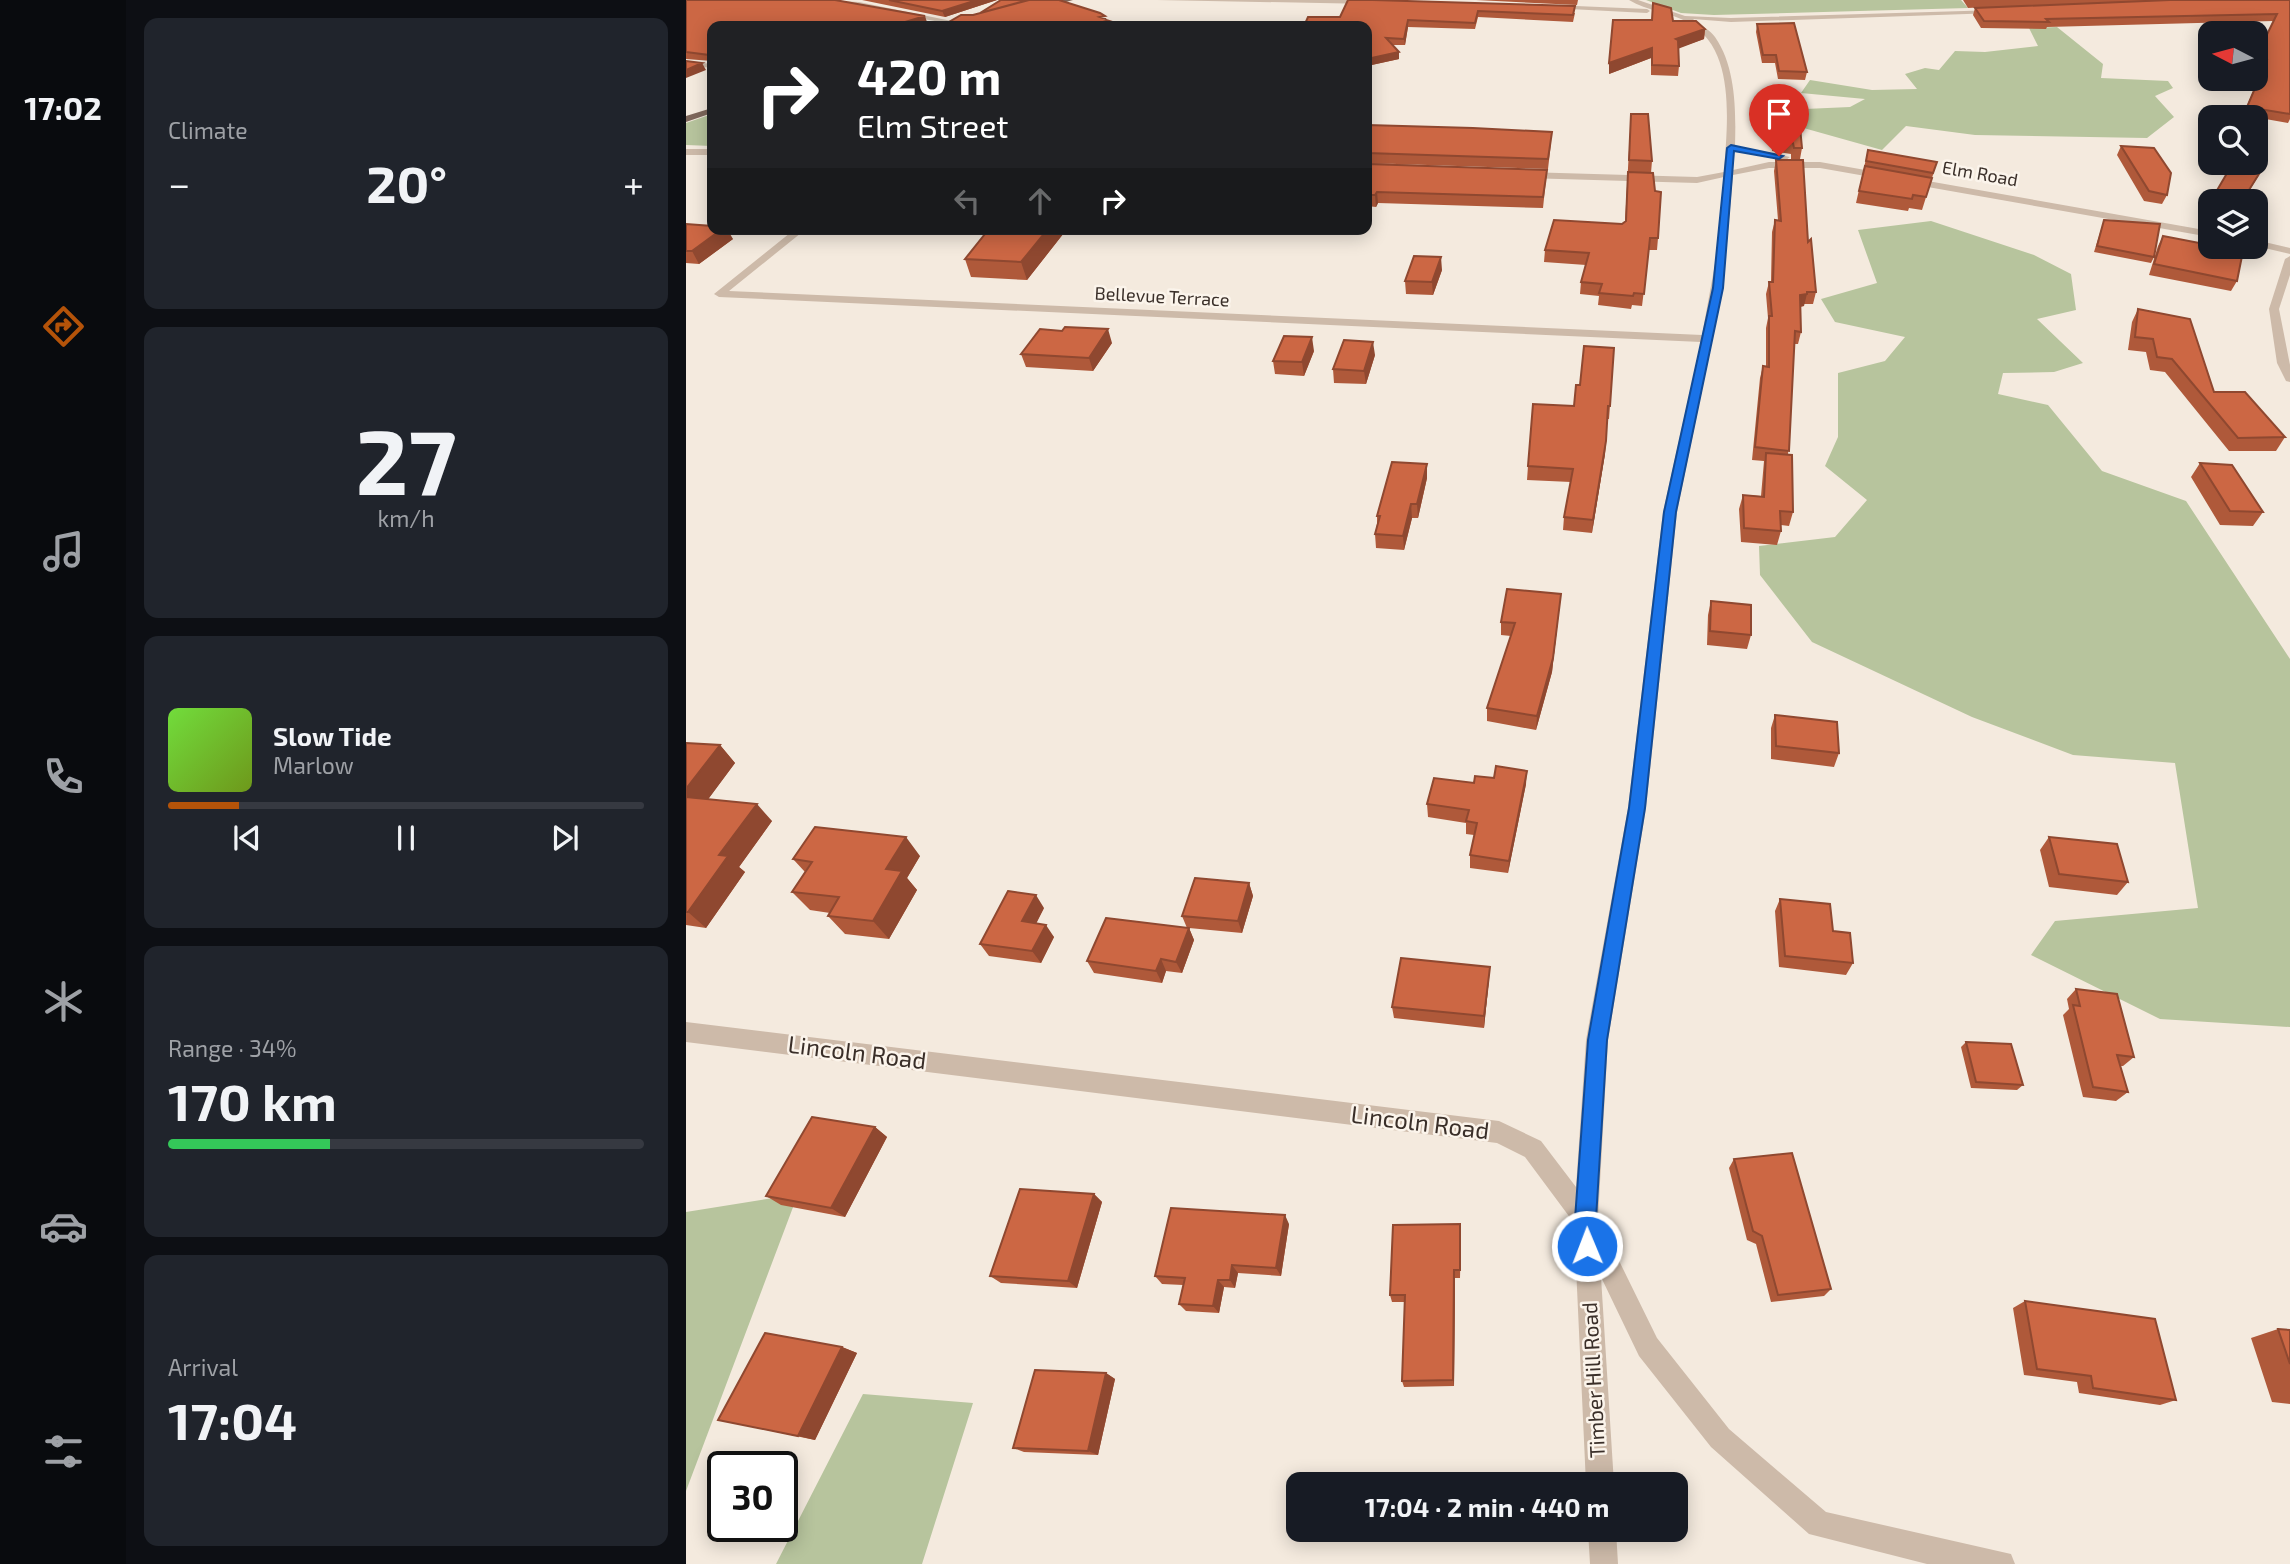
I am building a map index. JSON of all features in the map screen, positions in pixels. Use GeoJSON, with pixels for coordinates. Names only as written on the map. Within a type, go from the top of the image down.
{"type":"FeatureCollection","features":[{"type":"Feature","properties":{"kind":"main road"},"geometry":{"type":"LineString","coordinates":[[1038,8],[1070,0]]}},
{"type":"Feature","properties":{"kind":"main road"},"geometry":{"type":"LineString","coordinates":[[686,118],[707,112]]}},
{"type":"Feature","properties":{"kind":"street"},"geometry":{"type":"LineString","coordinates":[[823,0],[859,4],[946,21]]}},
{"type":"Feature","properties":{"kind":"street"},"geometry":{"type":"LineString","coordinates":[[1160,0],[1377,2]]}},
{"type":"Feature","properties":{"kind":"street"},"geometry":{"type":"LineString","coordinates":[[1632,0],[1715,32],[1738,21],[1759,19]]}},
{"type":"Feature","properties":{"kind":"street"},"geometry":{"type":"LineString","coordinates":[[1541,6],[1711,19],[2011,10]]}},
{"type":"Feature","properties":{"kind":"street","name":"Timber Hill Road"},"geometry":{"type":"LineString","coordinates":[[1599,1472],[1586,1219],[1597,1040],[1637,808],[1670,512],[1721,265],[1731,148],[1729,86],[1715,32]]}},
{"type":"Feature","properties":{"kind":"street"},"geometry":{"type":"LineString","coordinates":[[686,62],[707,65]]}},
{"type":"Feature","properties":{"kind":"street"},"geometry":{"type":"LineString","coordinates":[[1731,148],[1851,169]]}},
{"type":"Feature","properties":{"kind":"street"},"geometry":{"type":"LineString","coordinates":[[686,158],[691,152]]}},
{"type":"Feature","properties":{"kind":"street","name":"Elm Road"},"geometry":{"type":"LineString","coordinates":[[1518,175],[1697,180],[1729,175],[1753,167],[1785,164],[1851,169],[2198,232]]}},
{"type":"Feature","properties":{"kind":"street","name":"Bellevue Terrace"},"geometry":{"type":"LineString","coordinates":[[793,235],[719,294],[1707,339]]}},
{"type":"Feature","properties":{"kind":"street"},"geometry":{"type":"LineString","coordinates":[[2268,246],[2290,251]]}},
{"type":"Feature","properties":{"kind":"street"},"geometry":{"type":"LineString","coordinates":[[2290,260],[2274,309],[2283,363],[2290,378]]}},
{"type":"Feature","properties":{"kind":"street","name":"Lincoln Road"},"geometry":{"type":"LineString","coordinates":[[686,1032],[1499,1132],[1533,1149],[1586,1219],[1648,1347],[1720,1438],[1819,1524],[1944,1554],[2001,1564]]}},
{"type":"Feature","properties":{"kind":"street"},"geometry":{"type":"LineString","coordinates":[[1603,1542],[1604,1564]]}},
{"type":"Feature","properties":{"kind":"green space"},"geometry":{"type":"Polygon","coordinates":[[[1646,0],[1961,0],[1968,8],[1714,15],[1681,13],[1646,0]]]}},
{"type":"Feature","properties":{"kind":"green space"},"geometry":{"type":"Polygon","coordinates":[[[2057,27],[2103,64],[2101,78],[2168,81],[2173,88],[2155,96],[2174,117],[2147,138],[1975,135],[1906,126],[1882,150],[1800,127],[1805,109],[1850,107],[1865,99],[1801,93],[1810,80],[1872,90],[1917,89],[1905,74],[1925,68],[1939,70],[1955,51],[1985,52],[2038,46],[2029,28],[2057,27]]]}},
{"type":"Feature","properties":{"kind":"green space"},"geometry":{"type":"Polygon","coordinates":[[[707,116],[707,146],[686,145],[686,123],[707,116]]]}},
{"type":"Feature","properties":{"kind":"green space"},"geometry":{"type":"Polygon","coordinates":[[[1931,221],[2034,255],[2071,274],[2076,310],[2037,319],[2083,363],[2054,372],[2003,373],[1998,394],[2048,405],[2102,471],[2186,501],[2290,659],[2290,1027],[2160,1019],[2031,955],[2055,921],[2198,908],[2175,763],[2073,755],[1972,717],[1812,642],[1760,575],[1759,546],[1835,537],[1867,500],[1825,466],[1838,437],[1838,373],[1885,361],[1905,337],[1835,322],[1821,299],[1877,283],[1858,230],[1931,221]]]}},
{"type":"Feature","properties":{"kind":"green space"},"geometry":{"type":"Polygon","coordinates":[[[798,1194],[686,1491],[686,1212],[798,1194]]]}},
{"type":"Feature","properties":{"kind":"green space"},"geometry":{"type":"Polygon","coordinates":[[[863,1394],[973,1403],[922,1564],[776,1564],[787,1542],[798,1542],[798,1521],[863,1394]]]}},
{"type":"Feature","properties":{"kind":"building"},"geometry":{"type":"Polygon","coordinates":[[[686,0],[835,0],[925,16],[908,21],[707,21],[707,55],[686,52],[686,0]]]}},
{"type":"Feature","properties":{"kind":"building"},"geometry":{"type":"Polygon","coordinates":[[[889,0],[977,0],[942,11],[889,0]]]}},
{"type":"Feature","properties":{"kind":"building"},"geometry":{"type":"Polygon","coordinates":[[[1001,0],[1028,0],[980,13],[1001,0]]]}},
{"type":"Feature","properties":{"kind":"building"},"geometry":{"type":"Polygon","coordinates":[[[1029,0],[1059,0],[1100,13],[1105,16],[1100,17],[1109,21],[951,21],[961,15],[973,15],[1029,0]]]}},
{"type":"Feature","properties":{"kind":"building"},"geometry":{"type":"Polygon","coordinates":[[[1348,0],[1575,6],[1573,15],[1478,11],[1475,23],[1408,20],[1404,39],[1386,38],[1399,52],[1372,58],[1372,21],[1306,21],[1308,17],[1340,17],[1348,0]]]}},
{"type":"Feature","properties":{"kind":"building"},"geometry":{"type":"Polygon","coordinates":[[[2170,0],[2290,0],[2290,114],[2268,110],[2268,105],[2248,105],[2254,91],[2268,91],[2268,32],[2277,14],[2046,19],[2049,22],[1984,21],[1975,8],[2170,0]]]}},
{"type":"Feature","properties":{"kind":"building"},"geometry":{"type":"Polygon","coordinates":[[[1653,3],[1671,8],[1673,21],[1696,21],[1705,29],[1676,39],[1679,66],[1652,65],[1652,48],[1609,63],[1613,20],[1652,20],[1653,3]]]}},
{"type":"Feature","properties":{"kind":"building"},"geometry":{"type":"Polygon","coordinates":[[[1794,23],[1807,72],[1779,71],[1776,55],[1763,55],[1757,24],[1794,23]]]}},
{"type":"Feature","properties":{"kind":"building"},"geometry":{"type":"Polygon","coordinates":[[[686,61],[702,63],[686,70],[686,61]]]}},
{"type":"Feature","properties":{"kind":"building"},"geometry":{"type":"Polygon","coordinates":[[[1631,114],[1648,114],[1652,161],[1629,160],[1631,114]]]}},
{"type":"Feature","properties":{"kind":"building"},"geometry":{"type":"Polygon","coordinates":[[[1372,125],[1552,132],[1548,159],[1372,153],[1372,125]]]}},
{"type":"Feature","properties":{"kind":"building"},"geometry":{"type":"Polygon","coordinates":[[[1773,125],[1800,127],[1802,148],[1794,148],[1793,143],[1774,139],[1773,125]]]}},
{"type":"Feature","properties":{"kind":"building"},"geometry":{"type":"Polygon","coordinates":[[[2121,146],[2154,148],[2171,173],[2167,195],[2149,191],[2121,146]]]}},
{"type":"Feature","properties":{"kind":"building"},"geometry":{"type":"Polygon","coordinates":[[[1868,150],[1937,162],[1933,173],[1866,161],[1868,150]]]}},
{"type":"Feature","properties":{"kind":"building"},"geometry":{"type":"Polygon","coordinates":[[[1776,160],[1803,160],[1808,242],[1811,239],[1816,292],[1800,295],[1801,332],[1795,331],[1789,451],[1755,447],[1763,366],[1769,367],[1769,316],[1772,316],[1769,282],[1773,282],[1775,220],[1781,221],[1776,160]]]}},
{"type":"Feature","properties":{"kind":"building"},"geometry":{"type":"Polygon","coordinates":[[[1372,164],[1547,170],[1543,197],[1377,192],[1372,195],[1372,164]]]}},
{"type":"Feature","properties":{"kind":"building"},"geometry":{"type":"Polygon","coordinates":[[[1865,166],[1932,178],[1926,197],[1913,195],[1912,199],[1859,191],[1865,166]]]}},
{"type":"Feature","properties":{"kind":"building"},"geometry":{"type":"Polygon","coordinates":[[[1628,172],[1653,173],[1655,191],[1661,192],[1658,238],[1650,238],[1644,294],[1634,293],[1633,296],[1599,293],[1602,284],[1581,282],[1589,253],[1545,250],[1554,220],[1622,224],[1626,221],[1628,172]]]}},
{"type":"Feature","properties":{"kind":"building"},"geometry":{"type":"Polygon","coordinates":[[[2226,175],[2258,175],[2250,189],[2218,189],[2226,175]]]}},
{"type":"Feature","properties":{"kind":"building"},"geometry":{"type":"Polygon","coordinates":[[[2104,220],[2160,224],[2154,257],[2097,246],[2104,220]]]}},
{"type":"Feature","properties":{"kind":"building"},"geometry":{"type":"Polygon","coordinates":[[[686,224],[707,226],[707,235],[714,235],[692,251],[686,251],[686,224]]]}},
{"type":"Feature","properties":{"kind":"building"},"geometry":{"type":"Polygon","coordinates":[[[984,235],[1043,235],[1021,262],[965,259],[984,235]]]}},
{"type":"Feature","properties":{"kind":"building"},"geometry":{"type":"Polygon","coordinates":[[[2163,236],[2198,243],[2198,259],[2241,259],[2237,281],[2154,264],[2163,236]]]}},
{"type":"Feature","properties":{"kind":"building"},"geometry":{"type":"Polygon","coordinates":[[[1414,256],[1441,257],[1432,282],[1405,281],[1414,256]]]}},
{"type":"Feature","properties":{"kind":"building"},"geometry":{"type":"Polygon","coordinates":[[[2138,309],[2190,319],[2214,392],[2245,392],[2285,437],[2238,438],[2172,359],[2157,357],[2153,339],[2135,337],[2138,309]]]}},
{"type":"Feature","properties":{"kind":"building"},"geometry":{"type":"Polygon","coordinates":[[[1065,327],[1108,329],[1089,358],[1021,354],[1040,329],[1062,331],[1065,327]]]}},
{"type":"Feature","properties":{"kind":"building"},"geometry":{"type":"Polygon","coordinates":[[[1284,336],[1312,337],[1302,362],[1273,361],[1284,336]]]}},
{"type":"Feature","properties":{"kind":"building"},"geometry":{"type":"Polygon","coordinates":[[[1344,340],[1373,342],[1364,371],[1333,369],[1344,340]]]}},
{"type":"Feature","properties":{"kind":"building"},"geometry":{"type":"Polygon","coordinates":[[[1584,346],[1614,348],[1606,441],[1593,520],[1564,517],[1573,469],[1528,466],[1533,404],[1574,406],[1576,385],[1580,385],[1584,346]]]}},
{"type":"Feature","properties":{"kind":"building"},"geometry":{"type":"Polygon","coordinates":[[[1766,453],[1792,455],[1793,512],[1780,511],[1781,531],[1744,528],[1743,495],[1764,497],[1766,453]]]}},
{"type":"Feature","properties":{"kind":"building"},"geometry":{"type":"Polygon","coordinates":[[[1392,462],[1427,464],[1417,504],[1411,504],[1403,536],[1375,534],[1380,516],[1377,516],[1392,462]]]}},
{"type":"Feature","properties":{"kind":"building"},"geometry":{"type":"Polygon","coordinates":[[[2200,463],[2232,465],[2263,512],[2230,511],[2200,463]]]}},
{"type":"Feature","properties":{"kind":"building"},"geometry":{"type":"Polygon","coordinates":[[[1507,589],[1561,594],[1553,658],[1537,716],[1487,708],[1515,623],[1501,622],[1507,589]]]}},
{"type":"Feature","properties":{"kind":"building"},"geometry":{"type":"Polygon","coordinates":[[[1711,601],[1751,605],[1751,635],[1710,631],[1711,601]]]}},
{"type":"Feature","properties":{"kind":"building"},"geometry":{"type":"Polygon","coordinates":[[[1775,715],[1837,722],[1839,753],[1776,746],[1775,715]]]}},
{"type":"Feature","properties":{"kind":"building"},"geometry":{"type":"Polygon","coordinates":[[[686,743],[720,745],[686,789],[686,743]]]}},
{"type":"Feature","properties":{"kind":"building"},"geometry":{"type":"Polygon","coordinates":[[[1496,766],[1527,771],[1509,861],[1470,855],[1477,823],[1466,821],[1469,810],[1427,804],[1434,778],[1474,783],[1475,776],[1494,778],[1496,766]]]}},
{"type":"Feature","properties":{"kind":"building"},"geometry":{"type":"Polygon","coordinates":[[[686,797],[757,804],[719,855],[728,856],[688,912],[686,912],[686,797]]]}},
{"type":"Feature","properties":{"kind":"building"},"geometry":{"type":"Polygon","coordinates":[[[815,827],[906,837],[886,869],[902,871],[873,921],[828,916],[839,897],[792,892],[812,862],[793,859],[815,827]]]}},
{"type":"Feature","properties":{"kind":"building"},"geometry":{"type":"Polygon","coordinates":[[[2049,837],[2117,844],[2128,882],[2059,874],[2049,837]]]}},
{"type":"Feature","properties":{"kind":"building"},"geometry":{"type":"Polygon","coordinates":[[[1195,878],[1249,883],[1238,921],[1182,916],[1195,878]]]}},
{"type":"Feature","properties":{"kind":"building"},"geometry":{"type":"Polygon","coordinates":[[[1008,891],[1036,895],[1022,921],[1046,925],[1032,951],[980,944],[1008,891]]]}},
{"type":"Feature","properties":{"kind":"building"},"geometry":{"type":"Polygon","coordinates":[[[1780,899],[1830,904],[1833,931],[1850,933],[1853,963],[1785,956],[1780,899]]]}},
{"type":"Feature","properties":{"kind":"building"},"geometry":{"type":"Polygon","coordinates":[[[1106,918],[1189,928],[1176,962],[1161,959],[1156,971],[1087,961],[1106,918]]]}},
{"type":"Feature","properties":{"kind":"building"},"geometry":{"type":"Polygon","coordinates":[[[1401,958],[1490,967],[1484,1016],[1392,1007],[1401,958]]]}},
{"type":"Feature","properties":{"kind":"building"},"geometry":{"type":"Polygon","coordinates":[[[2076,989],[2117,994],[2134,1057],[2117,1055],[2128,1092],[2093,1087],[2073,1005],[2080,1006],[2076,989]]]}},
{"type":"Feature","properties":{"kind":"building"},"geometry":{"type":"Polygon","coordinates":[[[1966,1042],[2011,1044],[2023,1085],[1976,1082],[1966,1042]]]}},
{"type":"Feature","properties":{"kind":"building"},"geometry":{"type":"Polygon","coordinates":[[[812,1117],[875,1127],[831,1208],[766,1196],[812,1117]]]}},
{"type":"Feature","properties":{"kind":"building"},"geometry":{"type":"Polygon","coordinates":[[[1792,1153],[1831,1289],[1778,1295],[1762,1236],[1753,1231],[1734,1159],[1792,1153]]]}},
{"type":"Feature","properties":{"kind":"building"},"geometry":{"type":"Polygon","coordinates":[[[1020,1189],[1094,1194],[1068,1281],[990,1276],[1020,1189]]]}},
{"type":"Feature","properties":{"kind":"building"},"geometry":{"type":"Polygon","coordinates":[[[1171,1208],[1285,1215],[1276,1268],[1232,1265],[1230,1280],[1218,1280],[1213,1306],[1179,1304],[1185,1278],[1155,1276],[1171,1208]]]}},
{"type":"Feature","properties":{"kind":"building"},"geometry":{"type":"Polygon","coordinates":[[[1460,1224],[1460,1270],[1454,1270],[1453,1380],[1402,1381],[1405,1295],[1390,1295],[1393,1225],[1460,1224]]]}},
{"type":"Feature","properties":{"kind":"building"},"geometry":{"type":"Polygon","coordinates":[[[2025,1301],[2155,1319],[2176,1400],[2093,1388],[2091,1376],[2037,1369],[2025,1301]]]}},
{"type":"Feature","properties":{"kind":"building"},"geometry":{"type":"Polygon","coordinates":[[[2278,1329],[2290,1330],[2290,1364],[2278,1329]]]}},
{"type":"Feature","properties":{"kind":"building"},"geometry":{"type":"Polygon","coordinates":[[[765,1333],[842,1347],[798,1436],[718,1420],[765,1333]]]}},
{"type":"Feature","properties":{"kind":"building"},"geometry":{"type":"Polygon","coordinates":[[[1035,1370],[1106,1373],[1088,1451],[1013,1448],[1035,1370]]]}},
{"type":"Feature","properties":{"kind":"route"},"geometry":{"type":"LineString","coordinates":[[1587,1246],[1586,1219],[1597,1040],[1637,808],[1670,512],[1718,288],[1731,148],[1779,156]]}}]}
